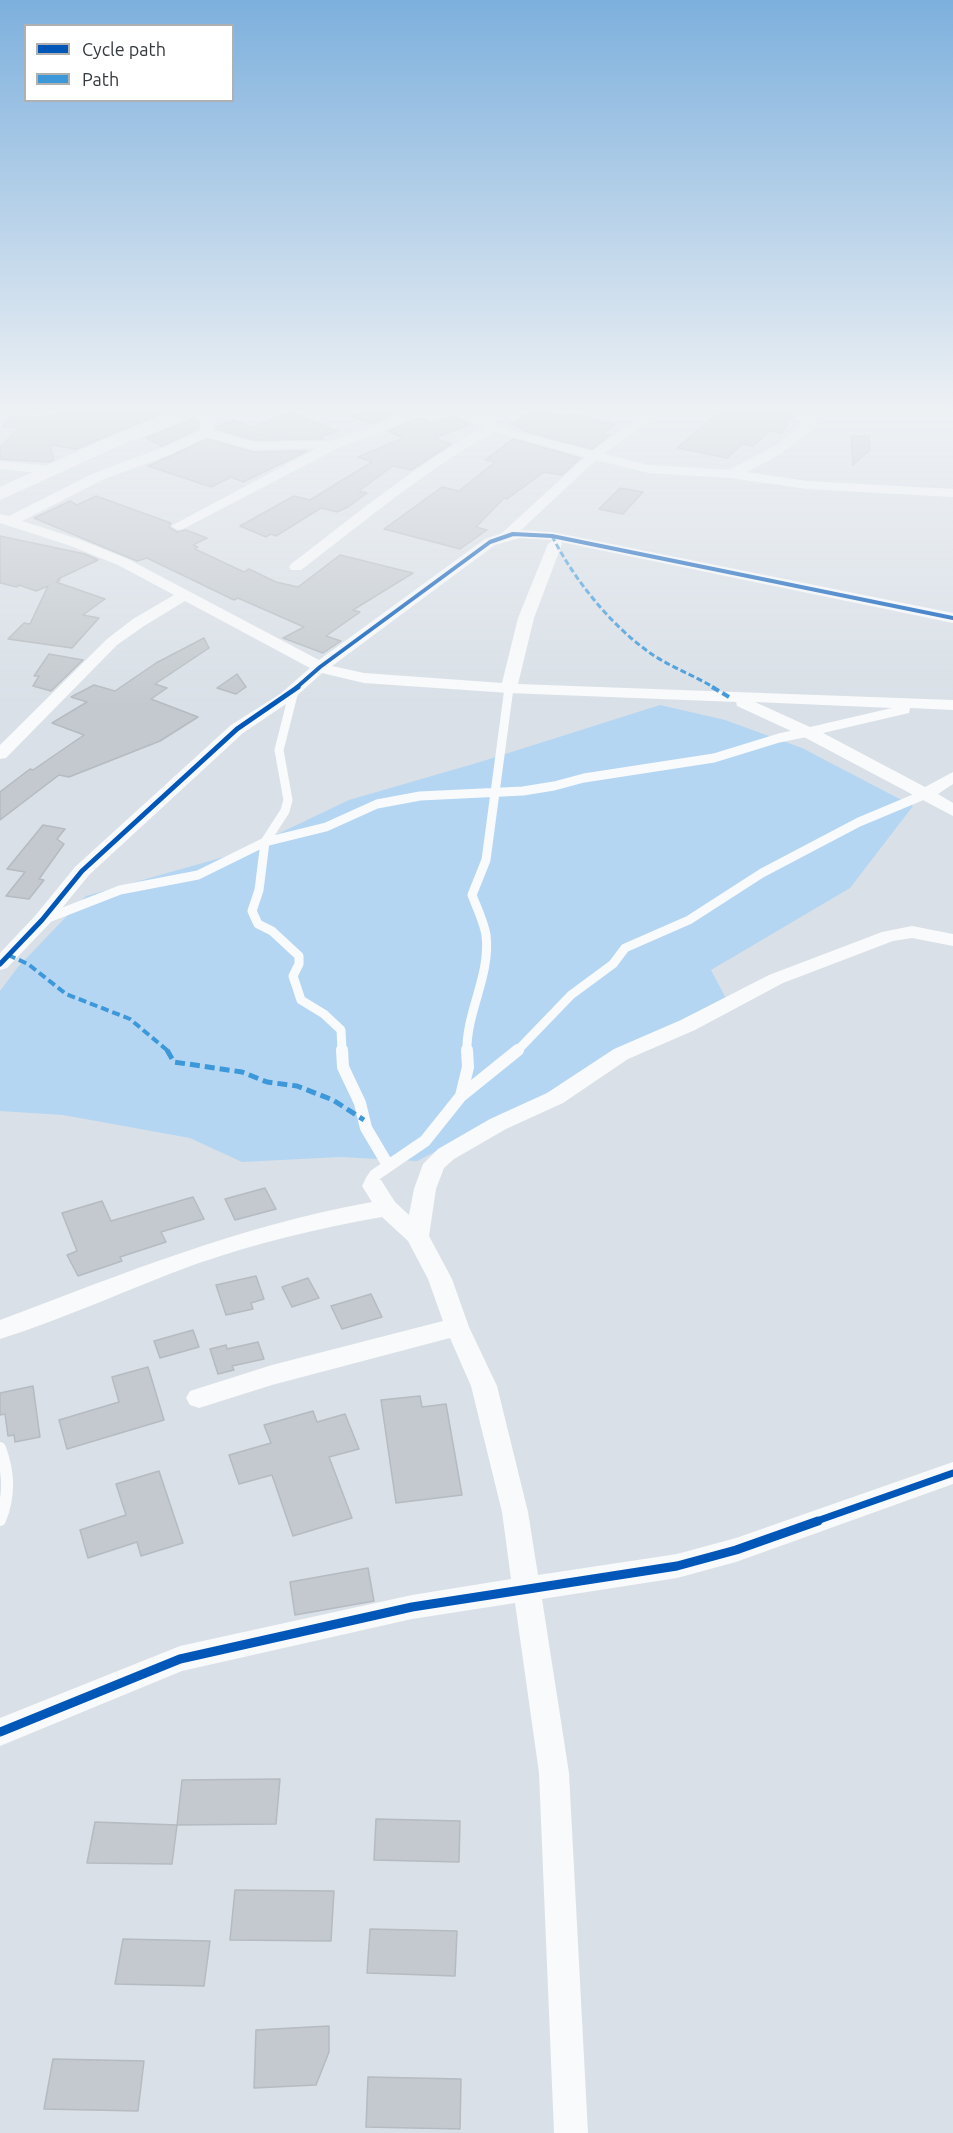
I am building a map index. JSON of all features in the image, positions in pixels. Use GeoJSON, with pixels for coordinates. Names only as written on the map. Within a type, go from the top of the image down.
{"type":"FeatureCollection","features":[{"type":"Feature","properties":{"kind":"street"},"geometry":{"type":"LineString","coordinates":[[5,519],[32,507]]}},
{"type":"Feature","properties":{"kind":"street"},"geometry":{"type":"LineString","coordinates":[[178,526],[215,507]]}},
{"type":"Feature","properties":{"kind":"street"},"geometry":{"type":"LineString","coordinates":[[296,567],[376,507]]}},
{"type":"Feature","properties":{"kind":"street"},"geometry":{"type":"LineString","coordinates":[[0,964],[42,920],[82,871],[247,721],[294,691],[320,667],[490,542],[508,534],[538,507]]}},
{"type":"Feature","properties":{"kind":"street"},"geometry":{"type":"LineString","coordinates":[[5,519],[123,562],[337,674],[509,688],[953,705]]}},
{"type":"Feature","properties":{"kind":"street"},"geometry":{"type":"LineString","coordinates":[[508,534],[552,536],[953,618]]}},
{"type":"Feature","properties":{"kind":"street"},"geometry":{"type":"LineString","coordinates":[[509,688],[526,618],[555,544]]}},
{"type":"Feature","properties":{"kind":"street"},"geometry":{"type":"LineString","coordinates":[[0,754],[69,681],[112,641],[186,594]]}},
{"type":"Feature","properties":{"kind":"street"},"geometry":{"type":"LineString","coordinates":[[729,697],[808,732],[926,794],[953,812]]}},
{"type":"Feature","properties":{"kind":"street"},"geometry":{"type":"LineString","coordinates":[[808,732],[927,704]]}},
{"type":"Feature","properties":{"kind":"street"},"geometry":{"type":"LineString","coordinates":[[926,794],[953,777]]}},
{"type":"Feature","properties":{"kind":"street"},"geometry":{"type":"LineString","coordinates":[[417,1236],[424,1189],[434,1164],[446,1154],[498,1124],[555,1098],[621,1054],[688,1025],[776,979],[889,936],[912,932],[953,940]]}},
{"type":"Feature","properties":{"kind":"street"},"geometry":{"type":"LineString","coordinates":[[373,1186],[387,1208],[417,1236],[440,1280],[457,1327],[484,1386],[515,1512],[554,1773],[572,2133]]}},
{"type":"Feature","properties":{"kind":"street"},"geometry":{"type":"LineString","coordinates":[[0,1330],[194,1256],[252,1237],[315,1221],[387,1208]]}},
{"type":"Feature","properties":{"kind":"street"},"geometry":{"type":"LineString","coordinates":[[199,1398],[272,1375],[457,1327]]}},
{"type":"Feature","properties":{"kind":"street"},"geometry":{"type":"LineString","coordinates":[[0,1732],[180,1659],[412,1607],[677,1566],[736,1550],[953,1473]]}},
{"type":"Feature","properties":{"kind":"lane"},"geometry":{"type":"LineString","coordinates":[[461,1096],[468,1067],[467,1037],[486,962],[486,934],[472,896],[473,888],[486,860],[509,688]]}},
{"type":"Feature","properties":{"kind":"lane"},"geometry":{"type":"LineString","coordinates":[[294,691],[279,750],[288,800],[285,811],[265,842],[259,890],[252,911],[255,920],[272,931],[299,956],[299,964],[293,976],[301,1000],[324,1014],[341,1030],[343,1067],[360,1103],[366,1128],[388,1165]]}},
{"type":"Feature","properties":{"kind":"lane"},"geometry":{"type":"LineString","coordinates":[[42,920],[120,890],[198,875],[265,842],[326,828],[353,813],[377,804],[420,796],[533,790],[585,778],[714,758],[808,732]]}},
{"type":"Feature","properties":{"kind":"lane"},"geometry":{"type":"LineString","coordinates":[[373,1186],[371,1181],[375,1175],[425,1141],[461,1096],[512,1056],[571,995],[613,964],[625,948],[689,920],[762,873],[859,822],[926,794]]}},
{"type":"Feature","properties":{"kind":"lane"},"geometry":{"type":"LineString","coordinates":[[0,1448],[9,1481],[7,1505],[0,1520]]}},
{"type":"Feature","properties":{"kind":"shaded area"},"geometry":{"type":"Polygon","coordinates":[[[660,705],[725,720],[802,748],[913,806],[850,888],[711,970],[728,1002],[417,1161],[340,1157],[242,1162],[190,1138],[63,1115],[0,1111],[0,991],[18,967],[86,896],[238,853],[349,800],[480,762],[660,705]]]}},
{"type":"Feature","properties":{"kind":"building"},"geometry":{"type":"Polygon","coordinates":[[[58,507],[125,507],[171,523],[169,527],[177,532],[186,530],[207,538],[193,545],[198,547],[195,549],[244,572],[249,569],[276,582],[298,587],[340,555],[413,573],[353,610],[360,612],[326,636],[341,641],[323,653],[283,638],[304,627],[238,598],[234,600],[147,558],[137,561],[34,518],[58,507]]]}},
{"type":"Feature","properties":{"kind":"building"},"geometry":{"type":"Polygon","coordinates":[[[275,507],[349,507],[337,512],[321,508],[276,536],[271,534],[266,537],[240,526],[275,507]]]}},
{"type":"Feature","properties":{"kind":"building"},"geometry":{"type":"Polygon","coordinates":[[[415,507],[496,507],[476,527],[487,530],[460,549],[384,529],[415,507]]]}},
{"type":"Feature","properties":{"kind":"building"},"geometry":{"type":"Polygon","coordinates":[[[601,507],[630,507],[623,514],[599,509],[601,507]]]}},
{"type":"Feature","properties":{"kind":"building"},"geometry":{"type":"Polygon","coordinates":[[[0,536],[85,554],[98,560],[56,582],[105,599],[83,615],[99,618],[72,648],[8,639],[24,623],[30,624],[48,586],[36,591],[19,585],[17,587],[0,583],[0,536]]]}},
{"type":"Feature","properties":{"kind":"building"},"geometry":{"type":"Polygon","coordinates":[[[204,638],[209,648],[155,684],[167,688],[151,699],[198,717],[160,741],[69,777],[59,775],[0,820],[0,792],[30,769],[33,770],[84,735],[52,723],[87,702],[71,697],[94,685],[115,691],[156,663],[204,638]]]}},
{"type":"Feature","properties":{"kind":"building"},"geometry":{"type":"Polygon","coordinates":[[[49,654],[83,660],[51,691],[33,686],[39,676],[34,676],[49,654]]]}},
{"type":"Feature","properties":{"kind":"building"},"geometry":{"type":"Polygon","coordinates":[[[237,674],[246,687],[236,694],[217,688],[237,674]]]}},
{"type":"Feature","properties":{"kind":"building"},"geometry":{"type":"Polygon","coordinates":[[[43,825],[65,829],[57,839],[64,844],[39,879],[44,880],[29,899],[6,896],[25,872],[7,869],[43,825]]]}},
{"type":"Feature","properties":{"kind":"building"},"geometry":{"type":"Polygon","coordinates":[[[265,1188],[276,1209],[235,1220],[225,1199],[265,1188]]]}},
{"type":"Feature","properties":{"kind":"building"},"geometry":{"type":"Polygon","coordinates":[[[193,1197],[204,1219],[161,1232],[166,1242],[120,1257],[122,1261],[78,1276],[67,1255],[77,1251],[62,1213],[102,1201],[111,1221],[193,1197]]]}},
{"type":"Feature","properties":{"kind":"building"},"geometry":{"type":"Polygon","coordinates":[[[256,1276],[264,1299],[251,1303],[253,1309],[226,1315],[216,1285],[256,1276]]]}},
{"type":"Feature","properties":{"kind":"building"},"geometry":{"type":"Polygon","coordinates":[[[308,1278],[319,1298],[292,1307],[282,1287],[308,1278]]]}},
{"type":"Feature","properties":{"kind":"building"},"geometry":{"type":"Polygon","coordinates":[[[371,1294],[382,1317],[342,1329],[331,1306],[371,1294]]]}},
{"type":"Feature","properties":{"kind":"building"},"geometry":{"type":"Polygon","coordinates":[[[193,1330],[199,1347],[160,1358],[154,1341],[193,1330]]]}},
{"type":"Feature","properties":{"kind":"building"},"geometry":{"type":"Polygon","coordinates":[[[258,1342],[264,1359],[232,1366],[234,1370],[218,1374],[210,1349],[226,1345],[227,1349],[258,1342]]]}},
{"type":"Feature","properties":{"kind":"building"},"geometry":{"type":"Polygon","coordinates":[[[148,1367],[164,1420],[67,1449],[59,1420],[119,1402],[112,1377],[148,1367]]]}},
{"type":"Feature","properties":{"kind":"building"},"geometry":{"type":"Polygon","coordinates":[[[33,1386],[40,1437],[15,1442],[14,1435],[8,1436],[5,1414],[0,1415],[0,1393],[33,1386]]]}},
{"type":"Feature","properties":{"kind":"building"},"geometry":{"type":"Polygon","coordinates":[[[420,1396],[422,1407],[446,1404],[462,1495],[396,1503],[381,1400],[420,1396]]]}},
{"type":"Feature","properties":{"kind":"building"},"geometry":{"type":"Polygon","coordinates":[[[313,1411],[317,1422],[345,1414],[359,1449],[329,1457],[352,1518],[293,1536],[272,1475],[239,1484],[229,1455],[271,1443],[264,1425],[313,1411]]]}},
{"type":"Feature","properties":{"kind":"building"},"geometry":{"type":"Polygon","coordinates":[[[159,1471],[183,1543],[141,1556],[137,1542],[88,1558],[80,1530],[126,1515],[116,1484],[159,1471]]]}},
{"type":"Feature","properties":{"kind":"building"},"geometry":{"type":"Polygon","coordinates":[[[368,1568],[374,1601],[295,1615],[290,1582],[368,1568]]]}},
{"type":"Feature","properties":{"kind":"building"},"geometry":{"type":"Polygon","coordinates":[[[280,1779],[276,1824],[177,1825],[182,1780],[280,1779]]]}},
{"type":"Feature","properties":{"kind":"building"},"geometry":{"type":"Polygon","coordinates":[[[376,1819],[460,1821],[459,1862],[374,1860],[376,1819]]]}},
{"type":"Feature","properties":{"kind":"building"},"geometry":{"type":"Polygon","coordinates":[[[95,1822],[177,1825],[172,1864],[87,1863],[95,1822]]]}},
{"type":"Feature","properties":{"kind":"building"},"geometry":{"type":"Polygon","coordinates":[[[235,1890],[334,1891],[331,1941],[230,1940],[235,1890]]]}},
{"type":"Feature","properties":{"kind":"building"},"geometry":{"type":"Polygon","coordinates":[[[370,1929],[457,1931],[455,1976],[367,1973],[370,1929]]]}},
{"type":"Feature","properties":{"kind":"building"},"geometry":{"type":"Polygon","coordinates":[[[123,1939],[210,1941],[204,1986],[115,1984],[123,1939]]]}},
{"type":"Feature","properties":{"kind":"building"},"geometry":{"type":"Polygon","coordinates":[[[329,2026],[329,2052],[316,2085],[254,2088],[256,2030],[329,2026]]]}},
{"type":"Feature","properties":{"kind":"building"},"geometry":{"type":"Polygon","coordinates":[[[53,2059],[144,2061],[138,2111],[44,2109],[53,2059]]]}},
{"type":"Feature","properties":{"kind":"building"},"geometry":{"type":"Polygon","coordinates":[[[368,2077],[461,2079],[460,2129],[366,2127],[368,2077]]]}},
{"type":"Feature","properties":{"kind":"marked path"},"geometry":{"type":"LineString","coordinates":[[552,536],[583,584],[613,620],[643,648],[729,697]]}},
{"type":"Feature","properties":{"kind":"marked path"},"geometry":{"type":"LineString","coordinates":[[8,955],[28,964],[66,994],[130,1019],[167,1050],[174,1062],[242,1072],[267,1082],[297,1086],[333,1100],[364,1120]]}},
{"type":"Feature","properties":{"kind":"cycle path"},"geometry":{"type":"LineString","coordinates":[[0,964],[42,920],[82,871],[237,729],[286,697],[320,667],[498,538],[520,534],[552,536],[953,618]]}},
{"type":"Feature","properties":{"kind":"cycle path"},"geometry":{"type":"LineString","coordinates":[[0,1732],[180,1659],[412,1607],[677,1566],[736,1550],[953,1473]]}}]}
